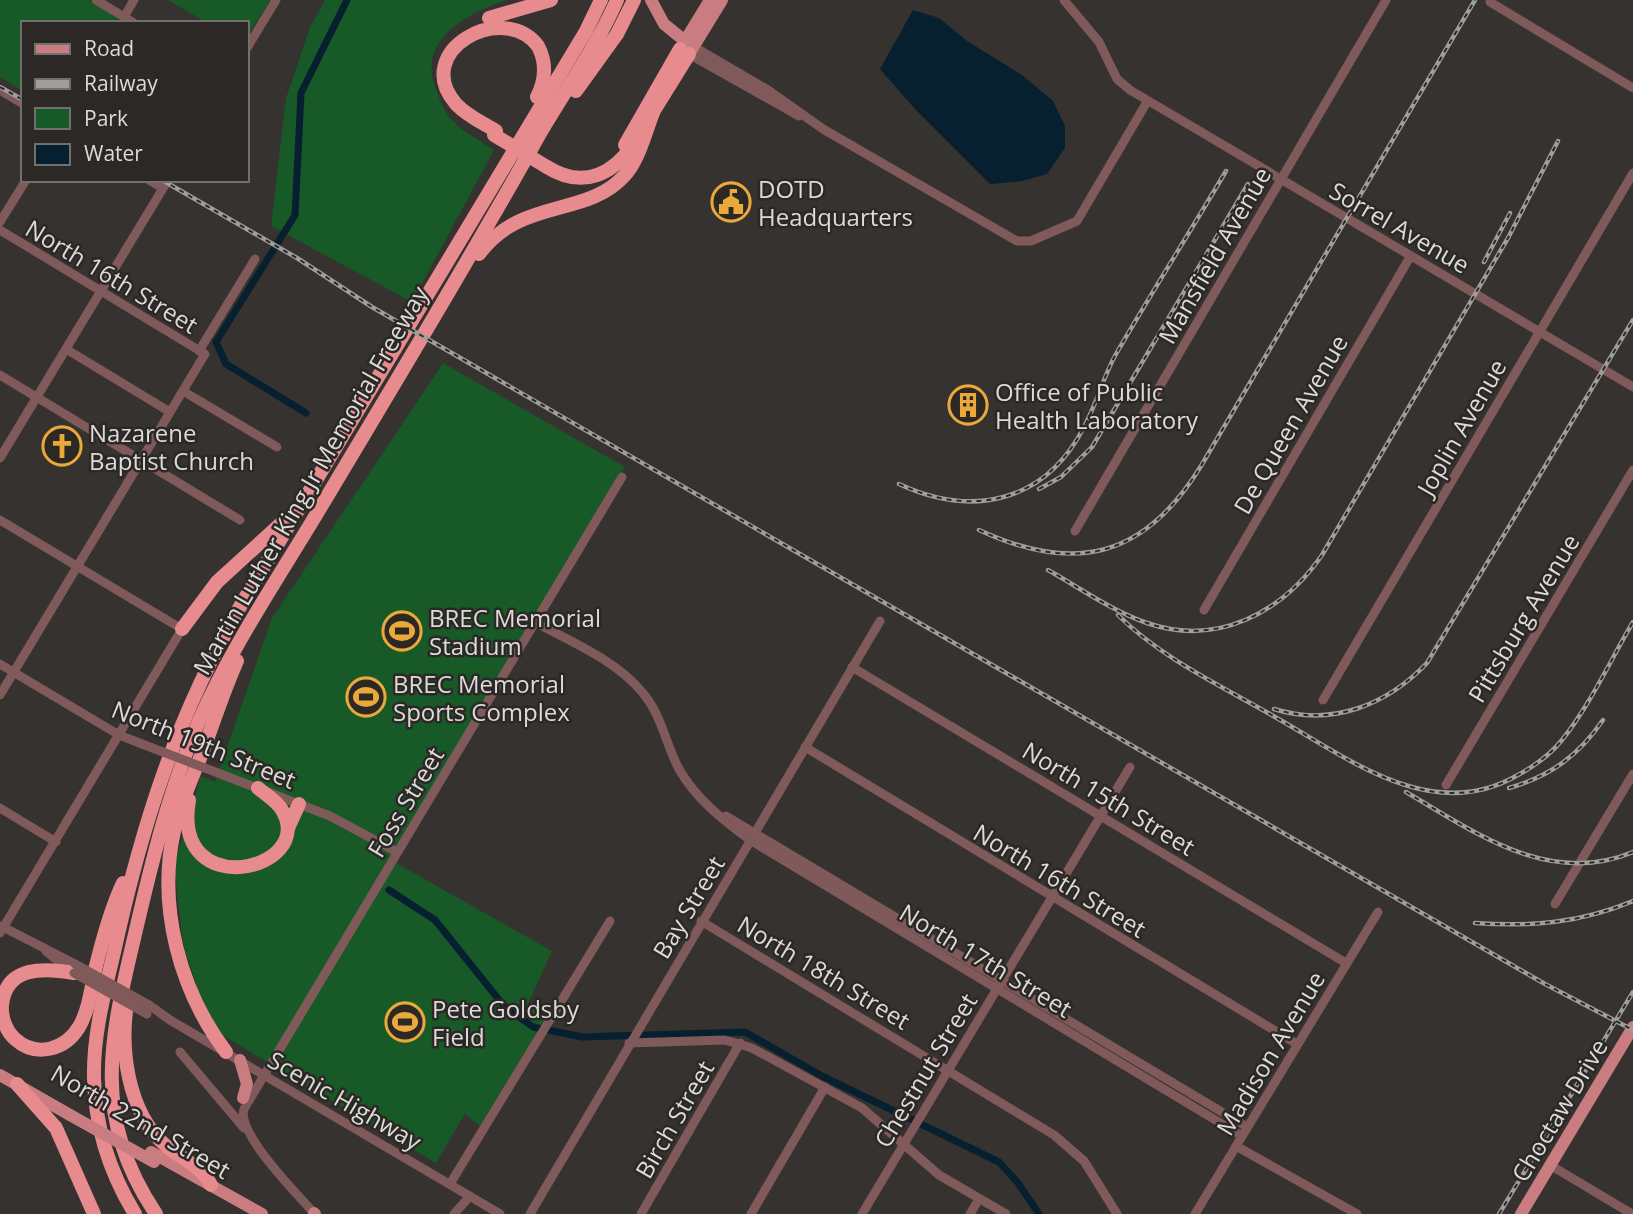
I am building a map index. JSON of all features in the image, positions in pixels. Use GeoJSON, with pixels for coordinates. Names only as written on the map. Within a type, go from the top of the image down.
{"type":"FeatureCollection","features":[{"type":"Feature","properties":{"kind":"highway"},"geometry":{"type":"LineString","coordinates":[[551,0],[470,23],[455,34],[444,49],[440,73],[448,100],[460,114],[577,179],[607,173],[622,161],[653,113],[687,48]]}},
{"type":"Feature","properties":{"kind":"highway"},"geometry":{"type":"LineString","coordinates":[[586,31],[594,0]]}},
{"type":"Feature","properties":{"kind":"highway","name":"Martin Luther King Jr Memorial Freeway"},"geometry":{"type":"LineString","coordinates":[[135,1214],[112,1168],[103,1142],[94,1066],[99,1019],[136,857],[161,774],[188,706],[229,625],[586,31],[601,0]]}},
{"type":"Feature","properties":{"kind":"highway","name":"Martin Luther King Jr Memorial Freeway"},"geometry":{"type":"LineString","coordinates":[[156,1214],[135,1179],[114,1110],[110,1080],[114,1023],[161,826],[191,739],[232,652],[517,175],[617,0]]}},
{"type":"Feature","properties":{"kind":"highway"},"geometry":{"type":"LineString","coordinates":[[517,175],[617,34],[634,0]]}},
{"type":"Feature","properties":{"kind":"highway"},"geometry":{"type":"LineString","coordinates":[[484,198],[515,134],[538,95],[545,70],[541,53],[528,34],[514,25],[494,22],[479,25],[462,34],[448,54],[444,73],[447,89],[458,106],[495,133]]}},
{"type":"Feature","properties":{"kind":"highway"},"geometry":{"type":"LineString","coordinates":[[548,165],[582,174],[599,170],[612,162],[687,48]]}},
{"type":"Feature","properties":{"kind":"highway"},"geometry":{"type":"LineString","coordinates":[[450,287],[507,225],[591,196],[618,182],[635,158],[653,113]]}},
{"type":"Feature","properties":{"kind":"highway"},"geometry":{"type":"LineString","coordinates":[[182,629],[217,582],[271,534],[305,497]]}},
{"type":"Feature","properties":{"kind":"highway"},"geometry":{"type":"LineString","coordinates":[[226,1052],[194,1001],[178,953],[170,904],[174,832],[233,670],[265,610],[276,580]]}},
{"type":"Feature","properties":{"kind":"highway"},"geometry":{"type":"LineString","coordinates":[[203,750],[187,811],[191,837],[201,853],[222,867],[247,869],[270,858],[285,836],[299,804]]}},
{"type":"Feature","properties":{"kind":"highway"},"geometry":{"type":"LineString","coordinates":[[258,788],[284,813],[285,836]]}},
{"type":"Feature","properties":{"kind":"highway"},"geometry":{"type":"LineString","coordinates":[[75,969],[38,969],[24,973],[11,983],[5,994],[2,1010],[8,1030],[17,1041],[30,1048],[50,1049],[68,1040],[77,1029],[87,1007],[116,901],[136,857]]}},
{"type":"Feature","properties":{"kind":"highway"},"geometry":{"type":"LineString","coordinates":[[142,904],[126,1016],[126,1046],[134,1097],[153,1132],[206,1177],[211,1185]]}},
{"type":"Feature","properties":{"kind":"highway"},"geometry":{"type":"LineString","coordinates":[[17,1084],[57,1128],[94,1214]]}},
{"type":"Feature","properties":{"kind":"main road"},"geometry":{"type":"LineString","coordinates":[[651,0],[659,18],[687,48]]}},
{"type":"Feature","properties":{"kind":"main road"},"geometry":{"type":"LineString","coordinates":[[687,48],[710,0]]}},
{"type":"Feature","properties":{"kind":"main road"},"geometry":{"type":"LineString","coordinates":[[687,48],[722,0]]}},
{"type":"Feature","properties":{"kind":"main road"},"geometry":{"type":"LineString","coordinates":[[659,18],[669,24],[682,25],[702,13]]}},
{"type":"Feature","properties":{"kind":"main road","name":"Choctaw Drive"},"geometry":{"type":"LineString","coordinates":[[1521,1214],[1633,1027]]}},
{"type":"Feature","properties":{"kind":"main road"},"geometry":{"type":"LineString","coordinates":[[240,1060],[247,1084],[243,1098]]}},
{"type":"Feature","properties":{"kind":"main road","name":"North 22nd Street"},"geometry":{"type":"LineString","coordinates":[[0,1065],[246,1214]]}},
{"type":"Feature","properties":{"kind":"main road","name":"North 22nd Street"},"geometry":{"type":"LineString","coordinates":[[0,1074],[69,1109]]}},
{"type":"Feature","properties":{"kind":"main road","name":"North 22nd Street"},"geometry":{"type":"LineString","coordinates":[[153,1157],[262,1214]]}},
{"type":"Feature","properties":{"kind":"street"},"geometry":{"type":"LineString","coordinates":[[96,0],[131,21]]}},
{"type":"Feature","properties":{"kind":"street"},"geometry":{"type":"LineString","coordinates":[[124,17],[134,0]]}},
{"type":"Feature","properties":{"kind":"street"},"geometry":{"type":"LineString","coordinates":[[248,46],[275,0]]}},
{"type":"Feature","properties":{"kind":"street","name":"Sorrel Avenue"},"geometry":{"type":"LineString","coordinates":[[1064,0],[1099,42],[1117,79],[1147,102],[1540,330],[1633,387]]}},
{"type":"Feature","properties":{"kind":"street","name":"Mansfield Avenue"},"geometry":{"type":"LineString","coordinates":[[1075,531],[1386,0]]}},
{"type":"Feature","properties":{"kind":"street"},"geometry":{"type":"LineString","coordinates":[[1490,2],[1633,88]]}},
{"type":"Feature","properties":{"kind":"street"},"geometry":{"type":"LineString","coordinates":[[687,48],[1017,241],[1054,233],[1077,221],[1147,102]]}},
{"type":"Feature","properties":{"kind":"street"},"geometry":{"type":"LineString","coordinates":[[0,90],[21,103]]}},
{"type":"Feature","properties":{"kind":"street","name":"Joplin Avenue"},"geometry":{"type":"LineString","coordinates":[[1323,700],[1633,173]]}},
{"type":"Feature","properties":{"kind":"street"},"geometry":{"type":"LineString","coordinates":[[0,222],[25,182]]}},
{"type":"Feature","properties":{"kind":"street"},"geometry":{"type":"LineString","coordinates":[[0,458],[165,184]]}},
{"type":"Feature","properties":{"kind":"street","name":"North 16th Street"},"geometry":{"type":"LineString","coordinates":[[0,230],[202,352]]}},
{"type":"Feature","properties":{"kind":"street","name":"De Queen Avenue"},"geometry":{"type":"LineString","coordinates":[[1204,610],[1410,257]]}},
{"type":"Feature","properties":{"kind":"street"},"geometry":{"type":"LineString","coordinates":[[0,695],[183,391],[202,352],[256,259]]}},
{"type":"Feature","properties":{"kind":"street"},"geometry":{"type":"LineString","coordinates":[[66,349],[170,412]]}},
{"type":"Feature","properties":{"kind":"street"},"geometry":{"type":"LineString","coordinates":[[0,375],[240,520]]}},
{"type":"Feature","properties":{"kind":"street"},"geometry":{"type":"LineString","coordinates":[[183,391],[277,447]]}},
{"type":"Feature","properties":{"kind":"street","name":"Pittsburg Avenue"},"geometry":{"type":"LineString","coordinates":[[1446,785],[1633,470]]}},
{"type":"Feature","properties":{"kind":"street","name":"Foss Street"},"geometry":{"type":"LineString","coordinates":[[263,1073],[622,477]]}},
{"type":"Feature","properties":{"kind":"street"},"geometry":{"type":"LineString","coordinates":[[0,520],[182,629],[56,842],[1,928]]}},
{"type":"Feature","properties":{"kind":"street","name":"Bay Street"},"geometry":{"type":"LineString","coordinates":[[530,1214],[880,621]]}},
{"type":"Feature","properties":{"kind":"street","name":"North 17th Street"},"geometry":{"type":"LineString","coordinates":[[535,622],[613,667],[640,689],[661,721],[681,773],[715,811],[843,890],[1087,1030],[1245,1131]]}},
{"type":"Feature","properties":{"kind":"street","name":"North 19th Street"},"geometry":{"type":"LineString","coordinates":[[0,664],[119,735],[299,804],[397,852]]}},
{"type":"Feature","properties":{"kind":"street","name":"North 15th Street"},"geometry":{"type":"LineString","coordinates":[[852,667],[1346,963]]}},
{"type":"Feature","properties":{"kind":"street","name":"North 16th Street"},"geometry":{"type":"LineString","coordinates":[[805,747],[1051,898],[1297,1044]]}},
{"type":"Feature","properties":{"kind":"street","name":"Chestnut Street"},"geometry":{"type":"LineString","coordinates":[[862,1214],[947,1068],[1130,767]]}},
{"type":"Feature","properties":{"kind":"street"},"geometry":{"type":"LineString","coordinates":[[1555,904],[1633,774]]}},
{"type":"Feature","properties":{"kind":"street"},"geometry":{"type":"LineString","coordinates":[[0,808],[56,842]]}},
{"type":"Feature","properties":{"kind":"street","name":"North 17th Street"},"geometry":{"type":"LineString","coordinates":[[843,890],[996,989],[1245,1131]]}},
{"type":"Feature","properties":{"kind":"street","name":"Madison Avenue"},"geometry":{"type":"LineString","coordinates":[[1195,1214],[1378,912]]}},
{"type":"Feature","properties":{"kind":"street"},"geometry":{"type":"LineString","coordinates":[[450,1184],[610,921]]}},
{"type":"Feature","properties":{"kind":"street","name":"North 18th Street"},"geometry":{"type":"LineString","coordinates":[[701,921],[947,1068],[1064,1143],[1089,1169],[1117,1214]]}},
{"type":"Feature","properties":{"kind":"street","name":"Scenic Highway"},"geometry":{"type":"LineString","coordinates":[[1,928],[263,1073],[470,1196],[487,1211],[500,1214]]}},
{"type":"Feature","properties":{"kind":"street"},"geometry":{"type":"LineString","coordinates":[[1081,1039],[1087,1030]]}},
{"type":"Feature","properties":{"kind":"street"},"geometry":{"type":"LineString","coordinates":[[631,1041],[726,1040],[740,1043],[867,1111],[901,1146],[939,1175],[1006,1214]]}},
{"type":"Feature","properties":{"kind":"street","name":"Birch Street"},"geometry":{"type":"LineString","coordinates":[[641,1214],[740,1043]]}},
{"type":"Feature","properties":{"kind":"street"},"geometry":{"type":"LineString","coordinates":[[180,1052],[315,1214]]}},
{"type":"Feature","properties":{"kind":"street"},"geometry":{"type":"LineString","coordinates":[[236,1120],[243,1098],[263,1073]]}},
{"type":"Feature","properties":{"kind":"street"},"geometry":{"type":"LineString","coordinates":[[249,1134],[242,1114],[263,1073]]}},
{"type":"Feature","properties":{"kind":"street"},"geometry":{"type":"LineString","coordinates":[[751,1214],[825,1087]]}},
{"type":"Feature","properties":{"kind":"street"},"geometry":{"type":"LineString","coordinates":[[1236,1146],[1357,1214]]}},
{"type":"Feature","properties":{"kind":"street"},"geometry":{"type":"LineString","coordinates":[[1550,1166],[1632,1214]]}},
{"type":"Feature","properties":{"kind":"street"},"geometry":{"type":"LineString","coordinates":[[454,1214],[470,1196]]}},
{"type":"Feature","properties":{"kind":"street"},"geometry":{"type":"LineString","coordinates":[[970,1214],[979,1199]]}},
{"type":"Feature","properties":{"kind":"green space"},"geometry":{"type":"Polygon","coordinates":[[[0,0],[88,0],[119,19],[21,21],[21,90],[0,77],[0,0]]]}},
{"type":"Feature","properties":{"kind":"green space"},"geometry":{"type":"Polygon","coordinates":[[[168,0],[270,0],[248,35],[248,21],[204,21],[168,0]]]}},
{"type":"Feature","properties":{"kind":"green space"},"geometry":{"type":"Polygon","coordinates":[[[325,0],[507,0],[462,21],[439,42],[433,56],[432,71],[436,89],[448,115],[463,130],[494,150],[412,302],[271,226],[286,98],[310,27],[325,0]]]}},
{"type":"Feature","properties":{"kind":"green space","name":"BREC Memorial Sports Complex"},"geometry":{"type":"Polygon","coordinates":[[[443,363],[625,467],[389,859],[552,951],[528,1004],[547,1016],[480,1126],[465,1114],[436,1163],[219,1033],[204,1008],[183,944],[174,864],[201,776],[215,782],[272,618],[443,363]]]}},
{"type":"Feature","properties":{"kind":"water"},"geometry":{"type":"Polygon","coordinates":[[[913,10],[939,18],[967,41],[1022,75],[1053,101],[1065,126],[1065,148],[1047,174],[1022,181],[990,184],[915,109],[880,69],[913,10]]]}},
{"type":"Feature","properties":{"kind":"waterway"},"geometry":{"type":"LineString","coordinates":[[306,413],[226,364],[216,342],[295,215],[301,93],[347,0]]}},
{"type":"Feature","properties":{"kind":"waterway"},"geometry":{"type":"LineString","coordinates":[[389,890],[435,920],[504,1006],[533,1027],[582,1037],[745,1032],[822,1076],[999,1162],[1018,1183],[1039,1214]]}},
{"type":"Feature","properties":{"kind":"railway"},"geometry":{"type":"LineString","coordinates":[[979,530],[1014,544],[1047,552],[1077,554],[1105,549],[1132,538],[1156,521],[1179,497],[1201,466],[1475,0]]}},
{"type":"Feature","properties":{"kind":"railway"},"geometry":{"type":"LineString","coordinates":[[0,87],[21,99]]}},
{"type":"Feature","properties":{"kind":"railway"},"geometry":{"type":"LineString","coordinates":[[1048,570],[1121,612],[1147,623],[1173,629],[1198,631],[1246,620],[1288,593],[1322,555],[1508,238],[1558,141]]}},
{"type":"Feature","properties":{"kind":"railway"},"geometry":{"type":"LineString","coordinates":[[899,484],[953,500],[979,501],[1004,497],[1028,487],[1049,473],[1068,453],[1084,427],[1116,354],[1226,171]]}},
{"type":"Feature","properties":{"kind":"railway"},"geometry":{"type":"LineString","coordinates":[[165,182],[297,258],[372,307],[1545,984],[1633,1030]]}},
{"type":"Feature","properties":{"kind":"railway"},"geometry":{"type":"LineString","coordinates":[[1039,489],[1061,477],[1092,447],[1248,184]]}},
{"type":"Feature","properties":{"kind":"railway"},"geometry":{"type":"LineString","coordinates":[[1484,262],[1510,213]]}},
{"type":"Feature","properties":{"kind":"railway"},"geometry":{"type":"LineString","coordinates":[[1274,709],[1317,715],[1357,708],[1394,690],[1427,663],[1633,320]]}},
{"type":"Feature","properties":{"kind":"railway"},"geometry":{"type":"LineString","coordinates":[[1118,615],[1175,660],[1337,754],[1395,782],[1425,790],[1455,793],[1485,789],[1516,776],[1552,751],[1582,712],[1633,622]]}},
{"type":"Feature","properties":{"kind":"railway"},"geometry":{"type":"LineString","coordinates":[[1509,788],[1538,777],[1563,763],[1584,744],[1603,720]]}},
{"type":"Feature","properties":{"kind":"railway"},"geometry":{"type":"LineString","coordinates":[[1406,792],[1486,838],[1543,859],[1572,863],[1602,861],[1633,852]]}},
{"type":"Feature","properties":{"kind":"railway"},"geometry":{"type":"LineString","coordinates":[[1475,923],[1555,922],[1594,914],[1633,901]]}},
{"type":"Feature","properties":{"kind":"railway"},"geometry":{"type":"LineString","coordinates":[[1499,1214],[1633,992]]}},
{"type":"Feature","properties":{"kind":"place","name":"DOTD Headquarters"},"geometry":{"type":"Point","coordinates":[731,202]}},
{"type":"Feature","properties":{"kind":"place","name":"Office of Public Health Laboratory"},"geometry":{"type":"Point","coordinates":[968,405]}},
{"type":"Feature","properties":{"kind":"place","name":"Nazarene Baptist Church"},"geometry":{"type":"Point","coordinates":[62,446]}},
{"type":"Feature","properties":{"kind":"place","name":"BREC Memorial Stadium"},"geometry":{"type":"Point","coordinates":[402,631]}},
{"type":"Feature","properties":{"kind":"place","name":"BREC Memorial Sports Complex"},"geometry":{"type":"Point","coordinates":[366,697]}},
{"type":"Feature","properties":{"kind":"place","name":"Pete Goldsby Field"},"geometry":{"type":"Point","coordinates":[405,1022]}}]}
